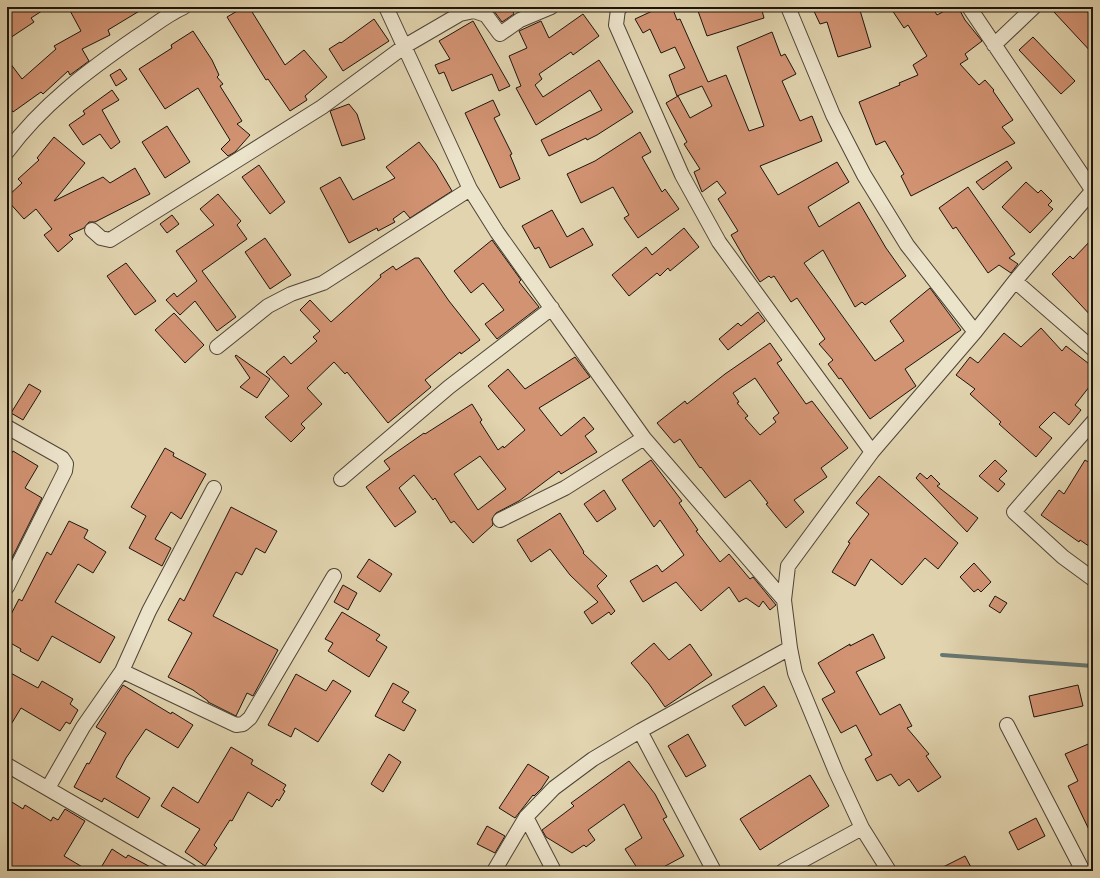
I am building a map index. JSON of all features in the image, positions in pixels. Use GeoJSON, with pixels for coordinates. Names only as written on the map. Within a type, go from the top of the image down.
{"type":"FeatureCollection","features":[{"type":"Feature","properties":{"kind":"street"},"geometry":{"type":"LineString","coordinates":[[7,152],[22,131],[54,98],[92,67],[184,7]]}},
{"type":"Feature","properties":{"kind":"street"},"geometry":{"type":"LineString","coordinates":[[386,7],[470,189],[497,232],[644,438],[784,600]]}},
{"type":"Feature","properties":{"kind":"street"},"geometry":{"type":"LineString","coordinates":[[92,230],[101,238],[110,240],[322,107],[405,46],[460,14],[474,11],[486,15],[500,34],[520,20],[551,7]]}},
{"type":"Feature","properties":{"kind":"street"},"geometry":{"type":"LineString","coordinates":[[788,7],[833,115],[864,175],[908,245],[975,332]]}},
{"type":"Feature","properties":{"kind":"street"},"geometry":{"type":"LineString","coordinates":[[889,871],[862,828],[836,772],[795,673],[790,648],[784,600],[788,566],[872,452],[975,332],[1015,281],[1093,190],[969,7]]}},
{"type":"Feature","properties":{"kind":"street"},"geometry":{"type":"LineString","coordinates":[[994,45],[1034,7]]}},
{"type":"Feature","properties":{"kind":"street"},"geometry":{"type":"LineString","coordinates":[[618,8],[616,25],[682,175],[718,242],[872,452]]}},
{"type":"Feature","properties":{"kind":"street"},"geometry":{"type":"LineString","coordinates":[[217,347],[268,306],[291,294],[323,283],[470,189]]}},
{"type":"Feature","properties":{"kind":"street"},"geometry":{"type":"LineString","coordinates":[[1015,281],[1093,349]]}},
{"type":"Feature","properties":{"kind":"street"},"geometry":{"type":"LineString","coordinates":[[341,480],[449,387],[552,308]]}},
{"type":"Feature","properties":{"kind":"street"},"geometry":{"type":"LineString","coordinates":[[1093,422],[1014,512],[1063,557],[1093,579]]}},
{"type":"Feature","properties":{"kind":"street"},"geometry":{"type":"LineString","coordinates":[[7,427],[62,458],[66,464],[65,471],[7,587]]}},
{"type":"Feature","properties":{"kind":"street"},"geometry":{"type":"LineString","coordinates":[[500,520],[565,488],[644,438]]}},
{"type":"Feature","properties":{"kind":"street"},"geometry":{"type":"LineString","coordinates":[[48,788],[83,727],[122,671],[149,611],[214,488]]}},
{"type":"Feature","properties":{"kind":"street"},"geometry":{"type":"LineString","coordinates":[[122,671],[236,725],[243,724],[250,718],[334,576]]}},
{"type":"Feature","properties":{"kind":"street"},"geometry":{"type":"LineString","coordinates":[[494,871],[526,817],[554,788],[593,759],[640,731],[790,648]]}},
{"type":"Feature","properties":{"kind":"street"},"geometry":{"type":"LineString","coordinates":[[1007,725],[1083,871]]}},
{"type":"Feature","properties":{"kind":"street"},"geometry":{"type":"LineString","coordinates":[[640,731],[714,871]]}},
{"type":"Feature","properties":{"kind":"street"},"geometry":{"type":"LineString","coordinates":[[7,765],[190,871]]}},
{"type":"Feature","properties":{"kind":"street"},"geometry":{"type":"LineString","coordinates":[[526,817],[554,871]]}},
{"type":"Feature","properties":{"kind":"street"},"geometry":{"type":"LineString","coordinates":[[783,871],[862,828]]}},
{"type":"Feature","properties":{"kind":"building"},"geometry":{"type":"Polygon","coordinates":[[[7,7],[48,7],[31,18],[34,22],[7,40],[7,7]]]}},
{"type":"Feature","properties":{"kind":"building"},"geometry":{"type":"Polygon","coordinates":[[[68,7],[146,7],[108,30],[110,35],[82,49],[89,61],[70,75],[68,71],[43,94],[41,92],[13,112],[7,104],[7,59],[22,79],[56,49],[54,46],[81,31],[68,7]]]}},
{"type":"Feature","properties":{"kind":"building"},"geometry":{"type":"Polygon","coordinates":[[[244,7],[249,7],[285,65],[304,50],[327,77],[305,96],[307,100],[290,111],[268,79],[266,80],[227,17],[244,7]]]}},
{"type":"Feature","properties":{"kind":"building"},"geometry":{"type":"Polygon","coordinates":[[[491,7],[511,7],[514,14],[502,22],[491,7]]]}},
{"type":"Feature","properties":{"kind":"building"},"geometry":{"type":"Polygon","coordinates":[[[661,7],[672,7],[677,20],[680,19],[708,82],[726,75],[749,131],[764,126],[737,47],[772,32],[781,56],[785,54],[796,74],[782,81],[800,121],[812,116],[822,141],[760,166],[778,195],[837,162],[849,182],[808,207],[819,227],[859,202],[886,248],[906,276],[865,305],[862,302],[855,307],[823,250],[804,263],[875,361],[904,341],[890,321],[930,288],[961,330],[905,369],[916,386],[870,419],[841,378],[839,379],[828,364],[833,360],[819,344],[825,339],[797,298],[791,302],[774,276],[771,278],[769,276],[760,282],[746,261],[731,235],[738,231],[718,199],[726,193],[717,181],[702,192],[694,172],[700,169],[684,144],[687,142],[666,103],[678,96],[690,118],[712,106],[702,86],[677,96],[669,75],[685,68],[675,47],[661,53],[650,29],[643,33],[635,19],[661,7]]]}},
{"type":"Feature","properties":{"kind":"building"},"geometry":{"type":"Polygon","coordinates":[[[712,7],[761,7],[764,18],[707,36],[698,11],[712,7]]]}},
{"type":"Feature","properties":{"kind":"building"},"geometry":{"type":"Polygon","coordinates":[[[812,7],[859,7],[871,47],[838,57],[827,22],[820,24],[812,7]]]}},
{"type":"Feature","properties":{"kind":"building"},"geometry":{"type":"Polygon","coordinates":[[[890,7],[932,7],[937,15],[952,7],[958,7],[965,20],[982,41],[965,54],[968,59],[960,64],[979,85],[985,80],[994,90],[993,91],[1013,120],[1002,127],[1015,143],[911,196],[901,176],[904,174],[885,141],[876,145],[859,102],[900,85],[899,83],[918,75],[913,65],[927,56],[908,25],[904,28],[890,7]]]}},
{"type":"Feature","properties":{"kind":"building"},"geometry":{"type":"Polygon","coordinates":[[[1060,7],[1083,7],[1093,18],[1093,54],[1054,12],[1060,7]]]}},
{"type":"Feature","properties":{"kind":"building"},"geometry":{"type":"Polygon","coordinates":[[[583,14],[599,36],[573,55],[571,52],[539,74],[542,79],[535,85],[543,97],[599,60],[633,112],[597,135],[587,140],[586,138],[549,156],[541,140],[602,110],[590,90],[536,125],[516,88],[521,86],[509,56],[527,48],[519,31],[541,21],[549,38],[583,14]]]}},
{"type":"Feature","properties":{"kind":"building"},"geometry":{"type":"Polygon","coordinates":[[[374,19],[389,41],[343,71],[329,49],[340,42],[341,43],[374,19]]]}},
{"type":"Feature","properties":{"kind":"building"},"geometry":{"type":"Polygon","coordinates":[[[473,21],[510,86],[499,91],[492,74],[452,91],[444,72],[439,74],[435,65],[450,59],[439,41],[473,21]]]}},
{"type":"Feature","properties":{"kind":"building"},"geometry":{"type":"Polygon","coordinates":[[[193,31],[212,60],[219,75],[217,77],[223,84],[220,86],[242,121],[237,124],[250,135],[235,152],[228,156],[221,149],[230,140],[198,88],[165,109],[139,69],[172,48],[171,45],[193,31]]]}},
{"type":"Feature","properties":{"kind":"building"},"geometry":{"type":"Polygon","coordinates":[[[1033,37],[1075,81],[1061,94],[1019,50],[1033,37]]]}},
{"type":"Feature","properties":{"kind":"building"},"geometry":{"type":"Polygon","coordinates":[[[120,69],[127,79],[116,86],[110,75],[120,69]]]}},
{"type":"Feature","properties":{"kind":"building"},"geometry":{"type":"Polygon","coordinates":[[[112,90],[119,100],[102,110],[120,142],[111,149],[100,134],[83,145],[69,125],[85,114],[83,111],[112,90]]]}},
{"type":"Feature","properties":{"kind":"building"},"geometry":{"type":"Polygon","coordinates":[[[493,100],[500,115],[494,118],[512,154],[510,155],[520,179],[500,188],[465,113],[493,100]]]}},
{"type":"Feature","properties":{"kind":"building"},"geometry":{"type":"Polygon","coordinates":[[[349,104],[357,114],[365,139],[342,146],[330,111],[349,104]]]}},
{"type":"Feature","properties":{"kind":"building"},"geometry":{"type":"Polygon","coordinates":[[[167,126],[190,162],[165,178],[142,142],[167,126]]]}},
{"type":"Feature","properties":{"kind":"building"},"geometry":{"type":"Polygon","coordinates":[[[640,132],[651,152],[642,157],[662,192],[665,189],[679,209],[638,238],[624,218],[629,215],[613,187],[581,203],[567,174],[595,161],[640,132]]]}},
{"type":"Feature","properties":{"kind":"building"},"geometry":{"type":"Polygon","coordinates":[[[54,137],[85,163],[54,201],[103,177],[110,183],[135,168],[150,194],[95,222],[89,222],[84,228],[69,235],[73,239],[58,252],[44,235],[52,229],[36,209],[24,219],[7,200],[7,197],[22,183],[18,179],[39,160],[37,158],[54,137]]]}},
{"type":"Feature","properties":{"kind":"building"},"geometry":{"type":"Polygon","coordinates":[[[419,142],[436,164],[452,191],[410,218],[404,211],[393,219],[395,222],[378,231],[377,228],[349,243],[320,188],[340,177],[353,200],[395,178],[386,167],[419,142]]]}},
{"type":"Feature","properties":{"kind":"building"},"geometry":{"type":"Polygon","coordinates":[[[1007,161],[1012,168],[983,190],[976,182],[1007,161]]]}},
{"type":"Feature","properties":{"kind":"building"},"geometry":{"type":"Polygon","coordinates":[[[259,165],[285,202],[270,214],[242,177],[259,165]]]}},
{"type":"Feature","properties":{"kind":"building"},"geometry":{"type":"Polygon","coordinates":[[[1026,182],[1038,193],[1041,190],[1052,201],[1048,205],[1053,209],[1030,233],[1002,207],[1026,182]]]}},
{"type":"Feature","properties":{"kind":"building"},"geometry":{"type":"Polygon","coordinates":[[[968,187],[1015,254],[1009,258],[1018,264],[1011,273],[999,265],[988,273],[956,227],[953,229],[939,208],[968,187]]]}},
{"type":"Feature","properties":{"kind":"building"},"geometry":{"type":"Polygon","coordinates":[[[218,194],[241,221],[237,225],[247,239],[202,271],[236,317],[217,331],[195,301],[180,315],[166,300],[174,293],[177,297],[197,281],[176,251],[214,225],[200,209],[218,194]]]}},
{"type":"Feature","properties":{"kind":"building"},"geometry":{"type":"Polygon","coordinates":[[[552,210],[567,237],[583,228],[593,245],[550,268],[539,247],[535,249],[522,226],[552,210]]]}},
{"type":"Feature","properties":{"kind":"building"},"geometry":{"type":"Polygon","coordinates":[[[172,215],[179,224],[167,233],[160,224],[172,215]]]}},
{"type":"Feature","properties":{"kind":"building"},"geometry":{"type":"Polygon","coordinates":[[[684,228],[699,247],[670,271],[668,268],[660,276],[657,273],[629,296],[612,275],[646,247],[652,255],[684,228]]]}},
{"type":"Feature","properties":{"kind":"building"},"geometry":{"type":"Polygon","coordinates":[[[265,238],[291,275],[270,289],[245,252],[265,238]]]}},
{"type":"Feature","properties":{"kind":"building"},"geometry":{"type":"Polygon","coordinates":[[[1093,238],[1093,318],[1052,274],[1070,256],[1073,259],[1093,238]]]}},
{"type":"Feature","properties":{"kind":"building"},"geometry":{"type":"Polygon","coordinates":[[[492,240],[521,280],[519,282],[539,307],[497,339],[485,324],[504,310],[483,283],[471,293],[454,271],[492,240]]]}},
{"type":"Feature","properties":{"kind":"building"},"geometry":{"type":"Polygon","coordinates":[[[415,258],[419,258],[449,301],[480,340],[461,354],[460,352],[425,380],[431,387],[388,423],[347,372],[345,374],[334,362],[307,388],[322,404],[301,424],[305,428],[291,442],[265,417],[289,396],[266,372],[284,356],[291,364],[317,341],[313,337],[320,331],[300,310],[310,300],[331,322],[381,277],[380,275],[393,266],[396,270],[415,258]]]}},
{"type":"Feature","properties":{"kind":"building"},"geometry":{"type":"Polygon","coordinates":[[[126,263],[156,301],[135,315],[107,276],[126,263]]]}},
{"type":"Feature","properties":{"kind":"building"},"geometry":{"type":"Polygon","coordinates":[[[758,312],[765,321],[728,350],[719,339],[738,323],[741,326],[758,312]]]}},
{"type":"Feature","properties":{"kind":"building"},"geometry":{"type":"Polygon","coordinates":[[[174,313],[204,345],[185,363],[155,330],[174,313]]]}},
{"type":"Feature","properties":{"kind":"building"},"geometry":{"type":"Polygon","coordinates":[[[1041,328],[1062,351],[1066,346],[1093,367],[1093,382],[1075,405],[1081,410],[1069,425],[1054,412],[1039,427],[1052,438],[1036,457],[999,424],[1001,422],[970,394],[975,389],[956,375],[970,357],[978,363],[1004,333],[1021,347],[1041,328]]]}},
{"type":"Feature","properties":{"kind":"building"},"geometry":{"type":"Polygon","coordinates":[[[770,343],[782,360],[777,363],[806,404],[812,401],[848,448],[821,468],[827,477],[794,500],[804,512],[786,528],[766,504],[768,503],[750,480],[725,498],[701,467],[700,468],[680,439],[674,443],[657,423],[685,401],[687,404],[725,374],[770,343]],[[755,378],[733,393],[739,402],[737,403],[748,416],[745,418],[760,435],[776,422],[773,418],[779,413],[755,378]]]}},
{"type":"Feature","properties":{"kind":"building"},"geometry":{"type":"Polygon","coordinates":[[[236,355],[270,379],[257,398],[240,387],[250,378],[235,356],[236,355]]]}},
{"type":"Feature","properties":{"kind":"building"},"geometry":{"type":"Polygon","coordinates":[[[575,357],[590,377],[539,408],[561,436],[584,417],[594,429],[585,436],[597,452],[561,474],[559,471],[519,501],[496,513],[492,519],[493,525],[473,543],[454,521],[451,523],[435,498],[433,500],[414,475],[399,488],[416,512],[395,527],[366,487],[390,469],[384,461],[424,433],[425,434],[472,404],[482,420],[480,422],[498,450],[503,446],[504,448],[525,430],[488,386],[508,369],[525,389],[575,357]],[[480,456],[454,474],[478,510],[506,489],[480,456]]]}},
{"type":"Feature","properties":{"kind":"building"},"geometry":{"type":"Polygon","coordinates":[[[29,384],[41,391],[23,420],[11,413],[29,384]]]}},
{"type":"Feature","properties":{"kind":"building"},"geometry":{"type":"Polygon","coordinates":[[[165,448],[174,453],[173,456],[206,474],[181,519],[171,512],[155,539],[171,548],[162,566],[129,548],[146,516],[131,507],[165,448]]]}},
{"type":"Feature","properties":{"kind":"building"},"geometry":{"type":"Polygon","coordinates":[[[13,451],[38,466],[25,488],[42,498],[7,568],[7,461],[13,451]]]}},
{"type":"Feature","properties":{"kind":"building"},"geometry":{"type":"Polygon","coordinates":[[[651,460],[682,501],[679,503],[698,530],[696,531],[720,562],[729,554],[750,579],[753,577],[776,605],[770,610],[763,601],[759,607],[746,598],[739,602],[729,587],[701,611],[676,582],[643,602],[630,581],[657,565],[662,572],[684,555],[660,520],[654,527],[622,480],[651,460]]]}},
{"type":"Feature","properties":{"kind":"building"},"geometry":{"type":"Polygon","coordinates":[[[995,460],[1007,471],[999,479],[1005,484],[998,492],[979,476],[995,460]]]}},
{"type":"Feature","properties":{"kind":"building"},"geometry":{"type":"Polygon","coordinates":[[[1085,460],[1093,465],[1093,549],[1080,540],[1079,542],[1041,515],[1059,490],[1064,494],[1085,460]]]}},
{"type":"Feature","properties":{"kind":"building"},"geometry":{"type":"Polygon","coordinates":[[[920,473],[927,479],[931,475],[940,484],[937,486],[978,518],[967,532],[916,478],[920,473]]]}},
{"type":"Feature","properties":{"kind":"building"},"geometry":{"type":"Polygon","coordinates":[[[879,476],[958,543],[938,569],[925,558],[902,585],[871,559],[855,586],[832,572],[850,543],[848,542],[869,514],[856,503],[879,476]]]}},
{"type":"Feature","properties":{"kind":"building"},"geometry":{"type":"Polygon","coordinates":[[[604,490],[616,509],[597,522],[584,504],[604,490]]]}},
{"type":"Feature","properties":{"kind":"building"},"geometry":{"type":"Polygon","coordinates":[[[231,507],[277,531],[265,553],[256,548],[242,575],[236,572],[213,616],[278,650],[253,696],[247,693],[236,716],[208,702],[193,690],[168,677],[192,633],[168,620],[180,598],[184,601],[231,507]]]}},
{"type":"Feature","properties":{"kind":"building"},"geometry":{"type":"Polygon","coordinates":[[[560,513],[584,552],[583,553],[607,576],[597,586],[615,611],[611,615],[609,612],[592,624],[584,612],[598,602],[570,575],[550,549],[531,562],[517,540],[560,513]]]}},
{"type":"Feature","properties":{"kind":"building"},"geometry":{"type":"Polygon","coordinates":[[[69,521],[88,530],[84,538],[106,552],[93,573],[78,564],[55,602],[115,637],[100,663],[52,636],[38,661],[20,651],[21,649],[7,641],[7,622],[19,599],[22,601],[47,552],[51,555],[69,521]]]}},
{"type":"Feature","properties":{"kind":"building"},"geometry":{"type":"Polygon","coordinates":[[[369,559],[392,574],[380,592],[357,577],[369,559]]]}},
{"type":"Feature","properties":{"kind":"building"},"geometry":{"type":"Polygon","coordinates":[[[974,563],[991,582],[981,592],[978,589],[974,592],[960,577],[974,563]]]}},
{"type":"Feature","properties":{"kind":"building"},"geometry":{"type":"Polygon","coordinates":[[[343,585],[357,593],[348,610],[334,602],[343,585]]]}},
{"type":"Feature","properties":{"kind":"building"},"geometry":{"type":"Polygon","coordinates":[[[995,596],[1007,603],[1000,613],[989,606],[995,596]]]}},
{"type":"Feature","properties":{"kind":"building"},"geometry":{"type":"Polygon","coordinates":[[[342,612],[380,635],[376,640],[387,647],[369,677],[328,651],[333,643],[325,639],[342,612]]]}},
{"type":"Feature","properties":{"kind":"building"},"geometry":{"type":"Polygon","coordinates":[[[873,634],[885,658],[856,672],[880,715],[900,704],[912,726],[907,728],[929,754],[926,756],[941,777],[918,792],[909,779],[899,786],[891,774],[877,781],[865,759],[872,755],[856,725],[841,733],[822,699],[835,692],[818,663],[850,644],[850,646],[873,634]]]}},
{"type":"Feature","properties":{"kind":"building"},"geometry":{"type":"Polygon","coordinates":[[[654,643],[669,660],[690,644],[712,675],[665,707],[649,684],[631,663],[654,643]]]}},
{"type":"Feature","properties":{"kind":"building"},"geometry":{"type":"Polygon","coordinates":[[[7,671],[38,688],[42,681],[73,699],[70,704],[78,710],[70,724],[66,722],[60,731],[21,708],[7,731],[7,671]]]}},
{"type":"Feature","properties":{"kind":"building"},"geometry":{"type":"Polygon","coordinates":[[[296,674],[326,691],[333,680],[351,691],[318,742],[295,728],[291,737],[268,725],[296,674]]]}},
{"type":"Feature","properties":{"kind":"building"},"geometry":{"type":"Polygon","coordinates":[[[393,683],[409,692],[402,702],[416,710],[404,731],[375,716],[393,683]]]}},
{"type":"Feature","properties":{"kind":"building"},"geometry":{"type":"Polygon","coordinates":[[[123,685],[171,714],[172,712],[193,725],[178,748],[146,729],[126,758],[116,777],[150,798],[138,818],[104,798],[102,802],[74,787],[106,733],[96,727],[123,685]]]}},
{"type":"Feature","properties":{"kind":"building"},"geometry":{"type":"Polygon","coordinates":[[[1078,685],[1083,706],[1034,717],[1029,696],[1078,685]]]}},
{"type":"Feature","properties":{"kind":"building"},"geometry":{"type":"Polygon","coordinates":[[[764,686],[777,706],[745,726],[732,706],[764,686]]]}},
{"type":"Feature","properties":{"kind":"building"},"geometry":{"type":"Polygon","coordinates":[[[688,734],[706,766],[686,777],[668,746],[688,734]]]}},
{"type":"Feature","properties":{"kind":"building"},"geometry":{"type":"Polygon","coordinates":[[[1093,742],[1093,838],[1068,786],[1078,781],[1065,754],[1093,742]]]}},
{"type":"Feature","properties":{"kind":"building"},"geometry":{"type":"Polygon","coordinates":[[[231,747],[253,760],[251,764],[286,785],[283,790],[285,791],[279,801],[277,799],[272,807],[248,792],[232,821],[230,820],[214,845],[217,848],[205,866],[185,852],[200,829],[161,806],[173,787],[198,803],[231,747]]]}},
{"type":"Feature","properties":{"kind":"building"},"geometry":{"type":"Polygon","coordinates":[[[389,754],[401,762],[383,792],[371,784],[389,754]]]}},
{"type":"Feature","properties":{"kind":"building"},"geometry":{"type":"Polygon","coordinates":[[[629,761],[655,794],[667,817],[663,819],[684,856],[656,871],[639,871],[625,849],[642,838],[624,804],[588,830],[595,840],[586,847],[584,845],[572,853],[546,837],[542,830],[574,806],[571,803],[629,761]]]}},
{"type":"Feature","properties":{"kind":"building"},"geometry":{"type":"Polygon","coordinates":[[[528,764],[549,777],[541,789],[534,796],[533,795],[515,818],[499,808],[528,764]]]}},
{"type":"Feature","properties":{"kind":"building"},"geometry":{"type":"Polygon","coordinates":[[[810,775],[829,806],[760,850],[740,819],[810,775]]]}},
{"type":"Feature","properties":{"kind":"building"},"geometry":{"type":"Polygon","coordinates":[[[7,799],[23,809],[25,805],[51,821],[53,817],[58,820],[65,809],[85,821],[64,856],[89,871],[7,871],[7,799]]]}},
{"type":"Feature","properties":{"kind":"building"},"geometry":{"type":"Polygon","coordinates":[[[1036,818],[1045,836],[1018,850],[1009,832],[1036,818]]]}},
{"type":"Feature","properties":{"kind":"building"},"geometry":{"type":"Polygon","coordinates":[[[487,826],[505,836],[495,853],[477,844],[487,826]]]}},
{"type":"Feature","properties":{"kind":"building"},"geometry":{"type":"Polygon","coordinates":[[[112,849],[126,858],[128,855],[158,871],[99,871],[112,849]]]}},
{"type":"Feature","properties":{"kind":"building"},"geometry":{"type":"Polygon","coordinates":[[[965,856],[973,871],[935,871],[965,856]]]}},
{"type":"Feature","properties":{"kind":"waterway"},"geometry":{"type":"LineString","coordinates":[[942,655],[1093,666]]}}]}
